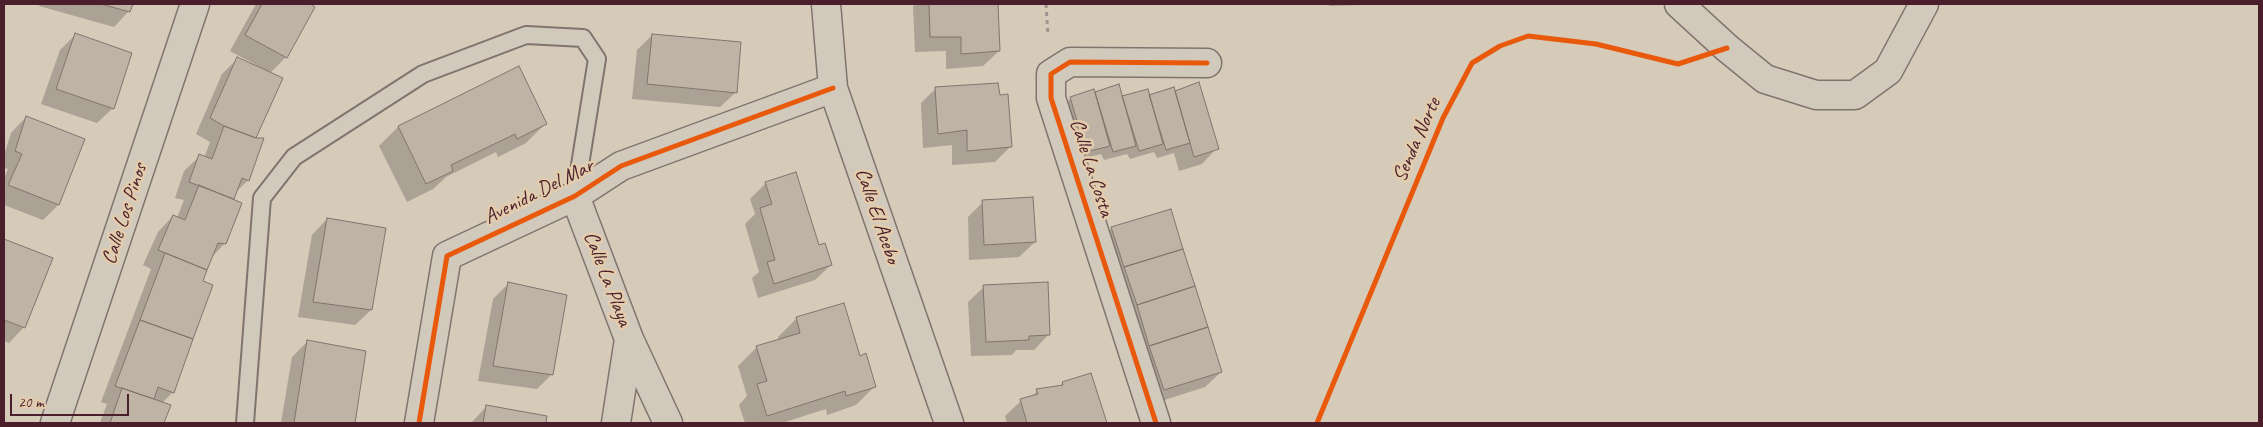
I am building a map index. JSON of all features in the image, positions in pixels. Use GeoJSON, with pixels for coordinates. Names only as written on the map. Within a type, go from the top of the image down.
{"type":"FeatureCollection","features":[{"type":"Feature","properties":{"kind":"street","name":"Calle Los Pinos"},"geometry":{"type":"LineString","coordinates":[[55,423],[195,4]]}},
{"type":"Feature","properties":{"kind":"street","name":"Calle El Acebo"},"geometry":{"type":"LineString","coordinates":[[826,4],[832,88],[949,423]]}},
{"type":"Feature","properties":{"kind":"street"},"geometry":{"type":"LineString","coordinates":[[1679,4],[1727,48],[1765,79],[1816,95],[1855,95],[1888,71],[1924,4]]}},
{"type":"Feature","properties":{"kind":"street","name":"Calle La Costa"},"geometry":{"type":"LineString","coordinates":[[1156,423],[1051,98],[1051,74],[1070,62],[1206,63]]}},
{"type":"Feature","properties":{"kind":"street","name":"Avenida Del Mar"},"geometry":{"type":"LineString","coordinates":[[419,423],[447,256],[575,196],[621,166],[832,88]]}},
{"type":"Feature","properties":{"kind":"street","name":"Calle La Playa"},"geometry":{"type":"LineString","coordinates":[[575,196],[629,339],[616,423]]}},
{"type":"Feature","properties":{"kind":"street"},"geometry":{"type":"LineString","coordinates":[[629,339],[668,423]]}},
{"type":"Feature","properties":{"kind":"lane"},"geometry":{"type":"LineString","coordinates":[[245,423],[262,198],[294,157],[423,74],[526,36],[582,38],[597,59],[575,196]]}},
{"type":"Feature","properties":{"kind":"building"},"geometry":{"type":"Polygon","coordinates":[[[101,4],[133,4],[130,12],[101,4]]]}},
{"type":"Feature","properties":{"kind":"building"},"geometry":{"type":"Polygon","coordinates":[[[262,4],[310,4],[315,7],[287,58],[245,35],[262,4]]]}},
{"type":"Feature","properties":{"kind":"building"},"geometry":{"type":"Polygon","coordinates":[[[929,4],[998,4],[1000,51],[961,54],[961,37],[930,37],[929,4]]]}},
{"type":"Feature","properties":{"kind":"building"},"geometry":{"type":"Polygon","coordinates":[[[75,33],[132,53],[114,109],[56,89],[75,33]]]}},
{"type":"Feature","properties":{"kind":"building"},"geometry":{"type":"Polygon","coordinates":[[[652,34],[741,42],[737,93],[647,84],[652,34]]]}},
{"type":"Feature","properties":{"kind":"building"},"geometry":{"type":"Polygon","coordinates":[[[237,57],[283,78],[256,138],[224,126],[210,118],[237,57]]]}},
{"type":"Feature","properties":{"kind":"building"},"geometry":{"type":"Polygon","coordinates":[[[519,66],[547,124],[517,139],[515,134],[451,165],[453,171],[426,184],[398,126],[519,66]]]}},
{"type":"Feature","properties":{"kind":"building"},"geometry":{"type":"Polygon","coordinates":[[[1199,82],[1219,149],[1194,157],[1175,91],[1199,82]]]}},
{"type":"Feature","properties":{"kind":"building"},"geometry":{"type":"Polygon","coordinates":[[[998,83],[1000,95],[1008,94],[1012,147],[967,151],[967,130],[938,134],[935,87],[998,83]]]}},
{"type":"Feature","properties":{"kind":"building"},"geometry":{"type":"Polygon","coordinates":[[[1119,84],[1136,146],[1113,152],[1095,92],[1119,84]]]}},
{"type":"Feature","properties":{"kind":"building"},"geometry":{"type":"Polygon","coordinates":[[[1174,87],[1190,143],[1166,150],[1149,95],[1174,87]]]}},
{"type":"Feature","properties":{"kind":"building"},"geometry":{"type":"Polygon","coordinates":[[[1094,89],[1110,146],[1086,152],[1070,97],[1094,89]]]}},
{"type":"Feature","properties":{"kind":"building"},"geometry":{"type":"Polygon","coordinates":[[[1148,89],[1163,144],[1139,151],[1122,96],[1148,89]]]}},
{"type":"Feature","properties":{"kind":"building"},"geometry":{"type":"Polygon","coordinates":[[[26,116],[85,139],[59,205],[8,185],[22,154],[15,151],[26,116]]]}},
{"type":"Feature","properties":{"kind":"building"},"geometry":{"type":"Polygon","coordinates":[[[224,126],[256,138],[264,138],[249,181],[242,178],[234,199],[189,182],[199,154],[212,159],[224,126]]]}},
{"type":"Feature","properties":{"kind":"building"},"geometry":{"type":"Polygon","coordinates":[[[796,172],[819,245],[825,243],[832,265],[774,284],[767,262],[775,260],[760,208],[772,204],[765,182],[796,172]]]}},
{"type":"Feature","properties":{"kind":"building"},"geometry":{"type":"Polygon","coordinates":[[[199,185],[242,203],[226,244],[218,243],[207,270],[158,250],[173,215],[185,220],[199,185]]]}},
{"type":"Feature","properties":{"kind":"building"},"geometry":{"type":"Polygon","coordinates":[[[1033,197],[1036,242],[984,245],[982,200],[1033,197]]]}},
{"type":"Feature","properties":{"kind":"building"},"geometry":{"type":"Polygon","coordinates":[[[1171,209],[1183,249],[1124,267],[1111,227],[1171,209]]]}},
{"type":"Feature","properties":{"kind":"building"},"geometry":{"type":"Polygon","coordinates":[[[327,218],[386,228],[372,310],[313,302],[327,218]]]}},
{"type":"Feature","properties":{"kind":"building"},"geometry":{"type":"Polygon","coordinates":[[[4,239],[53,258],[25,328],[4,320],[4,239]]]}},
{"type":"Feature","properties":{"kind":"building"},"geometry":{"type":"Polygon","coordinates":[[[1183,249],[1195,286],[1137,305],[1124,267],[1183,249]]]}},
{"type":"Feature","properties":{"kind":"building"},"geometry":{"type":"Polygon","coordinates":[[[165,253],[207,270],[203,281],[213,285],[193,339],[140,320],[165,253]]]}},
{"type":"Feature","properties":{"kind":"building"},"geometry":{"type":"Polygon","coordinates":[[[508,282],[567,295],[553,375],[493,366],[508,282]]]}},
{"type":"Feature","properties":{"kind":"building"},"geometry":{"type":"Polygon","coordinates":[[[1048,282],[1050,335],[1029,336],[1029,340],[986,342],[983,285],[1048,282]]]}},
{"type":"Feature","properties":{"kind":"building"},"geometry":{"type":"Polygon","coordinates":[[[1195,286],[1208,327],[1149,346],[1137,305],[1195,286]]]}},
{"type":"Feature","properties":{"kind":"building"},"geometry":{"type":"Polygon","coordinates":[[[844,303],[860,356],[866,353],[876,387],[846,396],[845,391],[767,416],[757,384],[767,381],[756,346],[800,333],[796,317],[844,303]]]}},
{"type":"Feature","properties":{"kind":"building"},"geometry":{"type":"Polygon","coordinates":[[[140,320],[193,339],[174,393],[158,387],[154,399],[115,386],[140,320]]]}},
{"type":"Feature","properties":{"kind":"building"},"geometry":{"type":"Polygon","coordinates":[[[1208,327],[1222,372],[1164,390],[1149,346],[1208,327]]]}},
{"type":"Feature","properties":{"kind":"building"},"geometry":{"type":"Polygon","coordinates":[[[307,340],[366,351],[355,423],[294,423],[307,340]]]}},
{"type":"Feature","properties":{"kind":"building"},"geometry":{"type":"Polygon","coordinates":[[[1091,373],[1107,423],[1027,423],[1020,399],[1038,394],[1036,389],[1063,385],[1062,382],[1091,373]]]}},
{"type":"Feature","properties":{"kind":"building"},"geometry":{"type":"Polygon","coordinates":[[[122,388],[171,405],[164,423],[110,423],[122,388]]]}},
{"type":"Feature","properties":{"kind":"building"},"geometry":{"type":"Polygon","coordinates":[[[486,405],[547,416],[546,423],[483,423],[486,405]]]}},
{"type":"Feature","properties":{"kind":"cycle path","name":"Senda Norte"},"geometry":{"type":"LineString","coordinates":[[1317,423],[1443,118],[1472,63],[1500,46],[1528,36],[1596,44],[1678,64],[1727,48]]}},
{"type":"Feature","properties":{"kind":"cycle path"},"geometry":{"type":"LineString","coordinates":[[1156,423],[1051,98],[1051,74],[1070,62],[1207,63]]}},
{"type":"Feature","properties":{"kind":"cycle path"},"geometry":{"type":"LineString","coordinates":[[419,423],[447,256],[575,196],[621,166],[833,88]]}}]}
